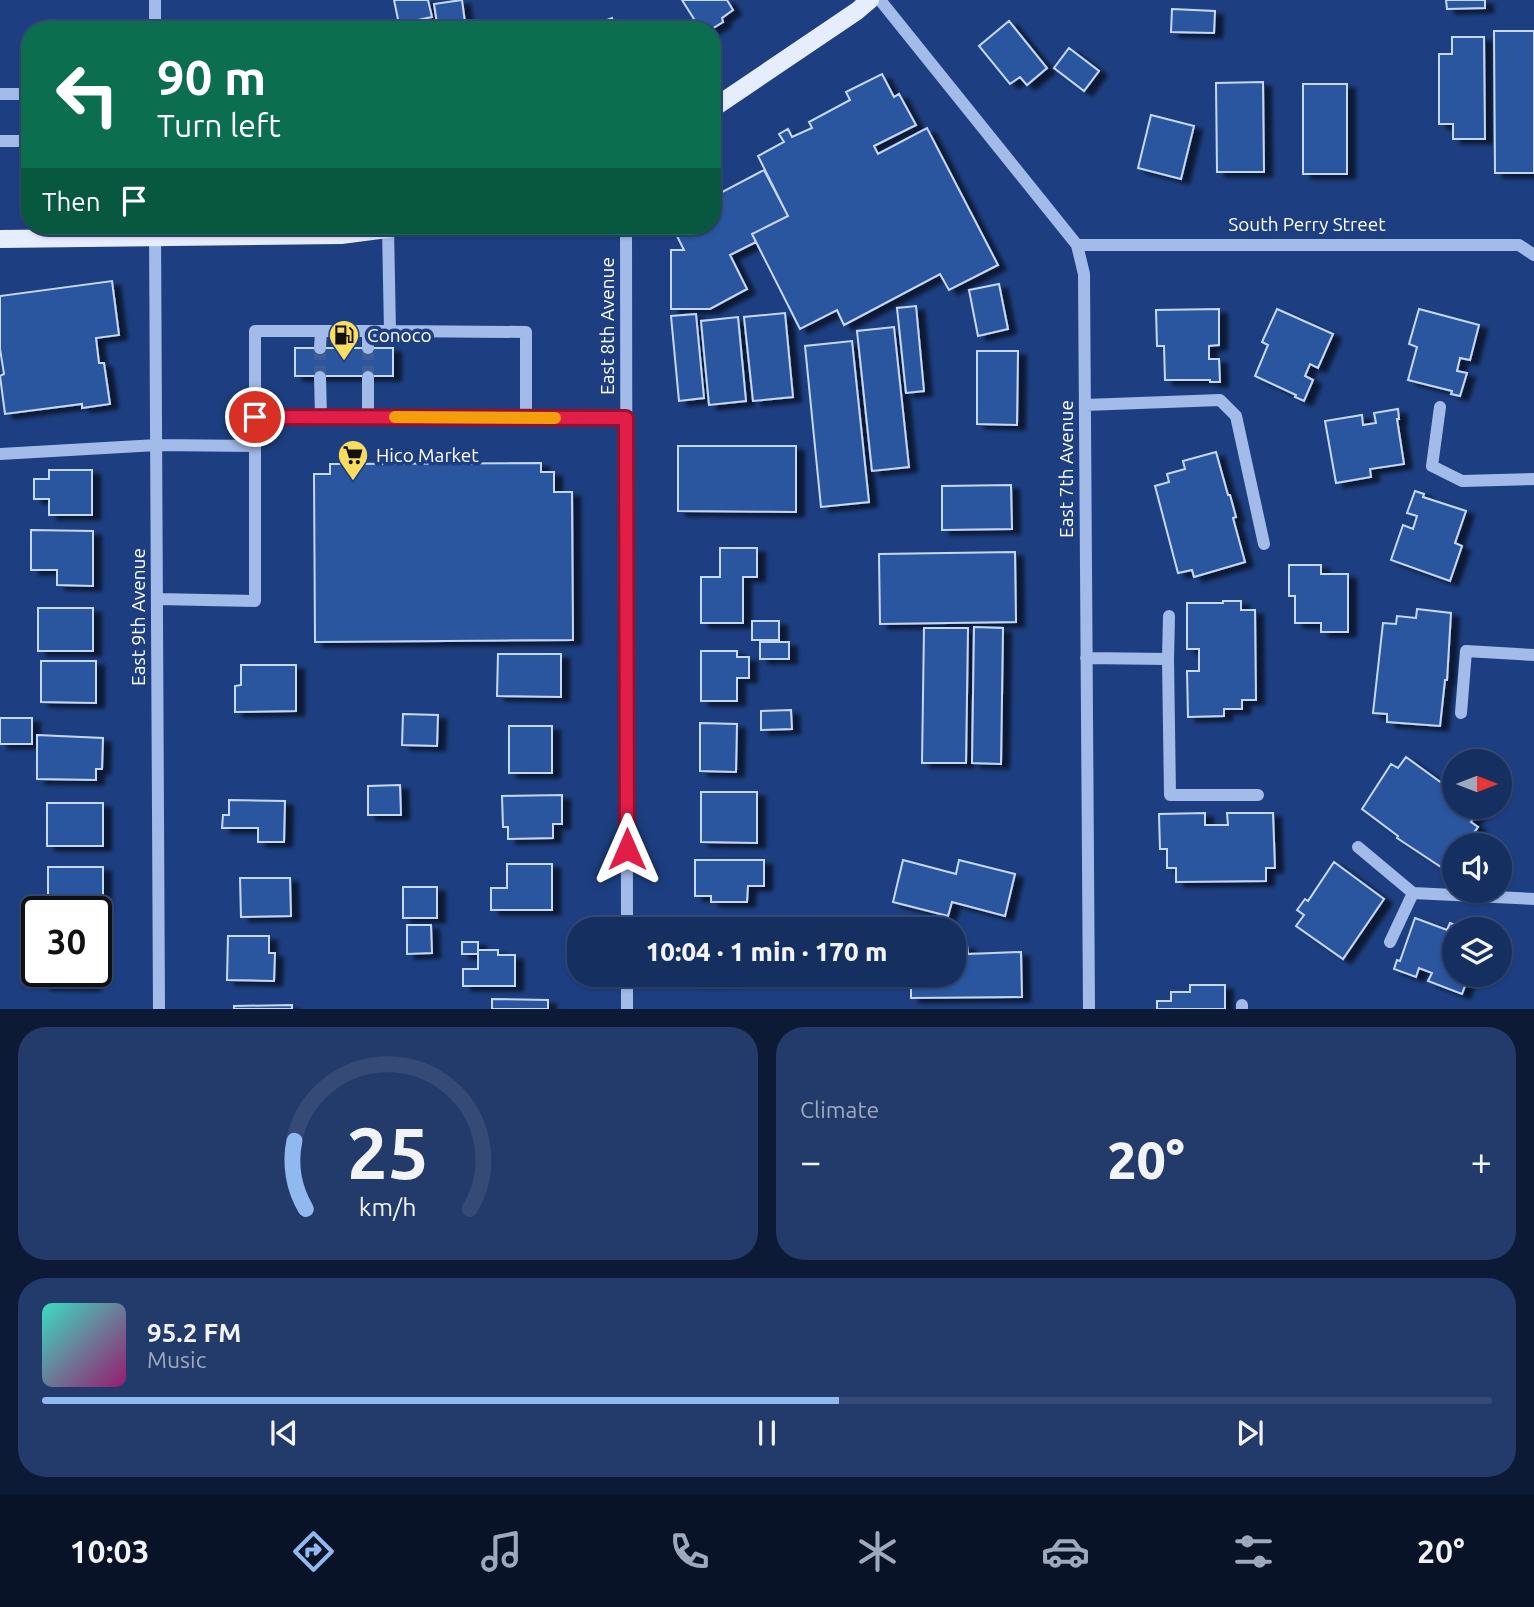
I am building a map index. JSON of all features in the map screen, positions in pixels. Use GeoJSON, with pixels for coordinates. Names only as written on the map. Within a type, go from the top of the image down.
{"type":"FeatureCollection","features":[{"type":"Feature","properties":{"kind":"main road"},"geometry":{"type":"LineString","coordinates":[[721,102],[858,11],[870,0]]}},
{"type":"Feature","properties":{"kind":"main road"},"geometry":{"type":"LineString","coordinates":[[0,239],[89,235]]}},
{"type":"Feature","properties":{"kind":"street"},"geometry":{"type":"LineString","coordinates":[[155,0],[155,21]]}},
{"type":"Feature","properties":{"kind":"street","name":"East 7th Avenue"},"geometry":{"type":"LineString","coordinates":[[880,0],[1077,245],[1084,274],[1089,1009]]}},
{"type":"Feature","properties":{"kind":"street"},"geometry":{"type":"LineString","coordinates":[[0,94],[21,94]]}},
{"type":"Feature","properties":{"kind":"street"},"geometry":{"type":"LineString","coordinates":[[0,141],[21,141]]}},
{"type":"Feature","properties":{"kind":"street","name":"East 9th Avenue"},"geometry":{"type":"LineString","coordinates":[[155,235],[159,1009]]}},
{"type":"Feature","properties":{"kind":"street"},"geometry":{"type":"LineString","coordinates":[[388,235],[390,331]]}},
{"type":"Feature","properties":{"kind":"street","name":"East 8th Avenue"},"geometry":{"type":"LineString","coordinates":[[626,235],[627,917]]}},
{"type":"Feature","properties":{"kind":"street","name":"South Perry Street"},"geometry":{"type":"LineString","coordinates":[[1077,245],[1519,245],[1534,255]]}},
{"type":"Feature","properties":{"kind":"street"},"geometry":{"type":"LineString","coordinates":[[157,600],[255,601],[255,331],[526,332],[526,418]]}},
{"type":"Feature","properties":{"kind":"street"},"geometry":{"type":"LineString","coordinates":[[320,348],[321,331]]}},
{"type":"Feature","properties":{"kind":"street"},"geometry":{"type":"LineString","coordinates":[[368,331],[368,348]]}},
{"type":"Feature","properties":{"kind":"street"},"geometry":{"type":"LineString","coordinates":[[320,377],[321,417]]}},
{"type":"Feature","properties":{"kind":"street"},"geometry":{"type":"LineString","coordinates":[[368,377],[368,417]]}},
{"type":"Feature","properties":{"kind":"street"},"geometry":{"type":"LineString","coordinates":[[1085,405],[1220,400],[1236,416],[1264,544]]}},
{"type":"Feature","properties":{"kind":"street"},"geometry":{"type":"LineString","coordinates":[[1440,407],[1432,466],[1462,481],[1534,479]]}},
{"type":"Feature","properties":{"kind":"street"},"geometry":{"type":"LineString","coordinates":[[255,417],[626,418]]}},
{"type":"Feature","properties":{"kind":"street"},"geometry":{"type":"LineString","coordinates":[[0,454],[157,445],[255,446]]}},
{"type":"Feature","properties":{"kind":"street"},"geometry":{"type":"LineString","coordinates":[[1169,616],[1170,795],[1258,795]]}},
{"type":"Feature","properties":{"kind":"street"},"geometry":{"type":"LineString","coordinates":[[1461,713],[1465,652],[1534,654]]}},
{"type":"Feature","properties":{"kind":"street"},"geometry":{"type":"LineString","coordinates":[[1086,658],[1168,659]]}},
{"type":"Feature","properties":{"kind":"street"},"geometry":{"type":"LineString","coordinates":[[1358,847],[1413,893],[1534,899]]}},
{"type":"Feature","properties":{"kind":"street"},"geometry":{"type":"LineString","coordinates":[[1390,942],[1413,893]]}},
{"type":"Feature","properties":{"kind":"street"},"geometry":{"type":"LineString","coordinates":[[627,987],[627,1009]]}},
{"type":"Feature","properties":{"kind":"building"},"geometry":{"type":"Polygon","coordinates":[[[394,0],[428,0],[432,17],[398,21],[394,0]]]}},
{"type":"Feature","properties":{"kind":"building"},"geometry":{"type":"Polygon","coordinates":[[[462,0],[465,21],[437,21],[434,4],[462,0]]]}},
{"type":"Feature","properties":{"kind":"building"},"geometry":{"type":"Polygon","coordinates":[[[682,0],[727,0],[733,10],[722,18],[721,23],[721,21],[695,21],[682,0]]]}},
{"type":"Feature","properties":{"kind":"building"},"geometry":{"type":"Polygon","coordinates":[[[1446,0],[1485,0],[1485,8],[1447,9],[1446,0]]]}},
{"type":"Feature","properties":{"kind":"building"},"geometry":{"type":"Polygon","coordinates":[[[1172,9],[1215,11],[1214,33],[1171,32],[1172,9]]]}},
{"type":"Feature","properties":{"kind":"building"},"geometry":{"type":"Polygon","coordinates":[[[1009,21],[1047,68],[1027,85],[1020,77],[1010,84],[979,46],[1009,21]]]}},
{"type":"Feature","properties":{"kind":"building"},"geometry":{"type":"Polygon","coordinates":[[[1494,31],[1534,31],[1534,173],[1495,173],[1494,31]]]}},
{"type":"Feature","properties":{"kind":"building"},"geometry":{"type":"Polygon","coordinates":[[[1452,37],[1484,37],[1485,139],[1453,139],[1453,124],[1439,124],[1439,54],[1452,54],[1452,37]]]}},
{"type":"Feature","properties":{"kind":"building"},"geometry":{"type":"Polygon","coordinates":[[[1069,48],[1099,71],[1084,91],[1054,68],[1069,48]]]}},
{"type":"Feature","properties":{"kind":"building"},"geometry":{"type":"Polygon","coordinates":[[[882,74],[894,97],[899,94],[916,125],[874,146],[878,154],[927,128],[998,265],[949,290],[940,274],[844,325],[837,310],[800,329],[752,234],[788,216],[758,156],[784,142],[779,134],[788,129],[792,137],[812,128],[809,122],[850,100],[846,92],[882,74]]]}},
{"type":"Feature","properties":{"kind":"building"},"geometry":{"type":"Polygon","coordinates":[[[1263,82],[1264,172],[1217,172],[1216,83],[1263,82]]]}},
{"type":"Feature","properties":{"kind":"building"},"geometry":{"type":"Polygon","coordinates":[[[1303,84],[1347,84],[1347,174],[1303,174],[1303,84]]]}},
{"type":"Feature","properties":{"kind":"building"},"geometry":{"type":"Polygon","coordinates":[[[1151,115],[1194,126],[1181,179],[1138,168],[1151,115]]]}},
{"type":"Feature","properties":{"kind":"building"},"geometry":{"type":"Polygon","coordinates":[[[764,170],[788,216],[752,234],[756,242],[730,255],[747,289],[710,309],[671,309],[671,250],[684,250],[676,235],[721,235],[721,193],[764,170]]]}},
{"type":"Feature","properties":{"kind":"building"},"geometry":{"type":"Polygon","coordinates":[[[112,281],[119,335],[96,338],[99,363],[104,363],[110,404],[82,408],[82,404],[5,414],[0,376],[4,374],[0,349],[0,296],[112,281]]]}},
{"type":"Feature","properties":{"kind":"building"},"geometry":{"type":"Polygon","coordinates":[[[999,284],[1008,329],[978,336],[969,290],[999,284]]]}},
{"type":"Feature","properties":{"kind":"building"},"geometry":{"type":"Polygon","coordinates":[[[916,306],[924,391],[906,393],[897,308],[916,306]]]}},
{"type":"Feature","properties":{"kind":"building"},"geometry":{"type":"Polygon","coordinates":[[[1219,309],[1219,345],[1209,346],[1209,359],[1219,359],[1220,382],[1165,380],[1164,346],[1157,346],[1156,310],[1219,309]]]}},
{"type":"Feature","properties":{"kind":"building"},"geometry":{"type":"Polygon","coordinates":[[[1277,309],[1333,334],[1318,368],[1310,364],[1305,376],[1313,380],[1304,401],[1255,376],[1268,345],[1262,342],[1277,309]]]}},
{"type":"Feature","properties":{"kind":"building"},"geometry":{"type":"Polygon","coordinates":[[[1419,309],[1479,325],[1470,360],[1460,358],[1457,371],[1467,373],[1460,396],[1451,394],[1452,391],[1408,380],[1417,347],[1409,344],[1419,309]]]}},
{"type":"Feature","properties":{"kind":"building"},"geometry":{"type":"Polygon","coordinates":[[[785,313],[793,397],[753,401],[744,317],[785,313]]]}},
{"type":"Feature","properties":{"kind":"building"},"geometry":{"type":"Polygon","coordinates":[[[696,314],[704,398],[679,401],[671,316],[696,314]]]}},
{"type":"Feature","properties":{"kind":"building"},"geometry":{"type":"Polygon","coordinates":[[[738,317],[746,401],[709,405],[701,321],[738,317]]]}},
{"type":"Feature","properties":{"kind":"building"},"geometry":{"type":"Polygon","coordinates":[[[894,327],[909,467],[872,471],[857,331],[894,327]]]}},
{"type":"Feature","properties":{"kind":"building"},"geometry":{"type":"Polygon","coordinates":[[[852,341],[869,502],[821,507],[805,346],[852,341]]]}},
{"type":"Feature","properties":{"kind":"building","name":"Conoco"},"geometry":{"type":"Polygon","coordinates":[[[295,348],[393,348],[393,376],[295,376],[295,348]]]}},
{"type":"Feature","properties":{"kind":"building"},"geometry":{"type":"Polygon","coordinates":[[[977,351],[1018,351],[1017,425],[977,424],[977,351]]]}},
{"type":"Feature","properties":{"kind":"building"},"geometry":{"type":"Polygon","coordinates":[[[1398,409],[1404,464],[1370,469],[1371,477],[1336,483],[1325,421],[1362,415],[1363,425],[1376,423],[1374,413],[1398,409]]]}},
{"type":"Feature","properties":{"kind":"building"},"geometry":{"type":"Polygon","coordinates":[[[678,446],[796,446],[796,512],[678,511],[678,446]]]}},
{"type":"Feature","properties":{"kind":"building"},"geometry":{"type":"Polygon","coordinates":[[[1216,452],[1236,517],[1233,518],[1245,562],[1194,577],[1192,570],[1178,573],[1155,486],[1169,482],[1167,474],[1185,469],[1183,461],[1216,452]]]}},
{"type":"Feature","properties":{"kind":"building"},"geometry":{"type":"Polygon","coordinates":[[[541,463],[541,472],[554,472],[554,492],[572,492],[573,640],[315,642],[314,474],[330,474],[330,464],[541,463]]]}},
{"type":"Feature","properties":{"kind":"building"},"geometry":{"type":"Polygon","coordinates":[[[49,470],[92,470],[92,515],[49,515],[49,499],[34,499],[34,479],[49,479],[49,470]]]}},
{"type":"Feature","properties":{"kind":"building"},"geometry":{"type":"Polygon","coordinates":[[[1011,485],[1012,529],[942,530],[942,486],[1011,485]]]}},
{"type":"Feature","properties":{"kind":"building"},"geometry":{"type":"Polygon","coordinates":[[[1415,491],[1424,494],[1423,497],[1466,511],[1455,543],[1462,546],[1450,581],[1391,560],[1403,525],[1413,529],[1417,516],[1407,513],[1415,491]]]}},
{"type":"Feature","properties":{"kind":"building"},"geometry":{"type":"Polygon","coordinates":[[[31,530],[93,531],[93,586],[57,585],[57,570],[31,570],[31,530]]]}},
{"type":"Feature","properties":{"kind":"building"},"geometry":{"type":"Polygon","coordinates":[[[720,548],[757,548],[757,577],[743,577],[743,623],[701,623],[701,577],[720,577],[720,548]]]}},
{"type":"Feature","properties":{"kind":"building"},"geometry":{"type":"Polygon","coordinates":[[[1015,552],[1016,622],[880,624],[879,554],[1015,552]]]}},
{"type":"Feature","properties":{"kind":"building"},"geometry":{"type":"Polygon","coordinates":[[[1289,565],[1321,565],[1321,574],[1348,574],[1348,632],[1321,632],[1321,623],[1295,623],[1295,596],[1289,596],[1289,565]]]}},
{"type":"Feature","properties":{"kind":"building"},"geometry":{"type":"Polygon","coordinates":[[[1241,601],[1241,610],[1255,610],[1256,700],[1242,700],[1242,709],[1224,709],[1224,716],[1188,717],[1187,671],[1199,671],[1199,649],[1187,649],[1187,603],[1241,601]]]}},
{"type":"Feature","properties":{"kind":"building"},"geometry":{"type":"Polygon","coordinates":[[[38,608],[93,608],[93,651],[38,651],[38,608]]]}},
{"type":"Feature","properties":{"kind":"building"},"geometry":{"type":"Polygon","coordinates":[[[1417,609],[1451,613],[1447,680],[1440,726],[1387,722],[1387,714],[1373,713],[1383,623],[1396,624],[1397,616],[1416,618],[1417,609]]]}},
{"type":"Feature","properties":{"kind":"building"},"geometry":{"type":"Polygon","coordinates":[[[752,621],[779,621],[779,640],[752,640],[752,621]]]}},
{"type":"Feature","properties":{"kind":"building"},"geometry":{"type":"Polygon","coordinates":[[[974,627],[1003,628],[1001,764],[972,763],[974,627]]]}},
{"type":"Feature","properties":{"kind":"building"},"geometry":{"type":"Polygon","coordinates":[[[924,628],[968,628],[966,763],[922,763],[924,628]]]}},
{"type":"Feature","properties":{"kind":"building"},"geometry":{"type":"Polygon","coordinates":[[[760,642],[789,642],[789,659],[760,659],[760,642]]]}},
{"type":"Feature","properties":{"kind":"building"},"geometry":{"type":"Polygon","coordinates":[[[701,651],[737,651],[737,657],[749,657],[749,678],[737,678],[737,701],[701,701],[701,651]]]}},
{"type":"Feature","properties":{"kind":"building"},"geometry":{"type":"Polygon","coordinates":[[[498,654],[561,654],[561,697],[497,696],[498,654]]]}},
{"type":"Feature","properties":{"kind":"building"},"geometry":{"type":"Polygon","coordinates":[[[41,661],[96,661],[96,703],[41,702],[41,661]]]}},
{"type":"Feature","properties":{"kind":"building"},"geometry":{"type":"Polygon","coordinates":[[[241,665],[296,665],[296,711],[235,712],[235,686],[241,685],[241,665]]]}},
{"type":"Feature","properties":{"kind":"building"},"geometry":{"type":"Polygon","coordinates":[[[791,710],[792,729],[761,730],[761,711],[791,710]]]}},
{"type":"Feature","properties":{"kind":"building"},"geometry":{"type":"Polygon","coordinates":[[[403,714],[438,715],[437,746],[402,745],[403,714]]]}},
{"type":"Feature","properties":{"kind":"building"},"geometry":{"type":"Polygon","coordinates":[[[0,718],[32,718],[32,744],[0,744],[0,718]]]}},
{"type":"Feature","properties":{"kind":"building"},"geometry":{"type":"Polygon","coordinates":[[[700,723],[737,724],[736,772],[700,771],[700,723]]]}},
{"type":"Feature","properties":{"kind":"building"},"geometry":{"type":"Polygon","coordinates":[[[509,726],[552,726],[552,773],[509,773],[509,726]]]}},
{"type":"Feature","properties":{"kind":"building"},"geometry":{"type":"Polygon","coordinates":[[[37,735],[103,738],[102,769],[96,769],[96,780],[37,779],[37,735]]]}},
{"type":"Feature","properties":{"kind":"building"},"geometry":{"type":"Polygon","coordinates":[[[1406,757],[1442,783],[1442,819],[1473,819],[1471,822],[1478,827],[1474,833],[1442,833],[1442,868],[1397,838],[1398,836],[1362,809],[1391,764],[1398,768],[1406,757]]]}},
{"type":"Feature","properties":{"kind":"building"},"geometry":{"type":"Polygon","coordinates":[[[400,785],[401,815],[368,815],[368,786],[400,785]]]}},
{"type":"Feature","properties":{"kind":"building"},"geometry":{"type":"Polygon","coordinates":[[[701,792],[757,792],[757,843],[701,842],[701,792]]]}},
{"type":"Feature","properties":{"kind":"building"},"geometry":{"type":"Polygon","coordinates":[[[562,795],[562,824],[553,824],[553,838],[508,839],[508,827],[503,827],[502,796],[562,795]]]}},
{"type":"Feature","properties":{"kind":"building"},"geometry":{"type":"Polygon","coordinates":[[[229,800],[285,801],[284,842],[258,842],[258,828],[222,828],[223,815],[229,815],[229,800]]]}},
{"type":"Feature","properties":{"kind":"building"},"geometry":{"type":"Polygon","coordinates":[[[47,803],[103,803],[103,846],[47,846],[47,803]]]}},
{"type":"Feature","properties":{"kind":"building"},"geometry":{"type":"Polygon","coordinates":[[[1205,813],[1205,825],[1228,825],[1227,813],[1273,813],[1275,868],[1266,868],[1266,881],[1176,882],[1176,868],[1167,868],[1167,849],[1160,849],[1159,814],[1205,813]]]}},
{"type":"Feature","properties":{"kind":"building"},"geometry":{"type":"Polygon","coordinates":[[[695,860],[764,860],[764,886],[748,886],[747,902],[711,902],[711,896],[695,896],[695,860]]]}},
{"type":"Feature","properties":{"kind":"building"},"geometry":{"type":"Polygon","coordinates":[[[903,860],[956,874],[959,860],[1015,874],[1005,916],[952,902],[948,916],[893,902],[903,860]]]}},
{"type":"Feature","properties":{"kind":"building"},"geometry":{"type":"Polygon","coordinates":[[[1334,862],[1384,899],[1343,959],[1296,926],[1304,915],[1297,910],[1305,899],[1308,901],[1334,862]]]}},
{"type":"Feature","properties":{"kind":"building"},"geometry":{"type":"Polygon","coordinates":[[[507,864],[552,864],[552,910],[491,910],[491,888],[507,888],[507,864]]]}},
{"type":"Feature","properties":{"kind":"building"},"geometry":{"type":"Polygon","coordinates":[[[48,867],[103,867],[103,896],[48,896],[48,867]]]}},
{"type":"Feature","properties":{"kind":"building"},"geometry":{"type":"Polygon","coordinates":[[[240,878],[290,878],[291,916],[241,917],[240,878]]]}},
{"type":"Feature","properties":{"kind":"building"},"geometry":{"type":"Polygon","coordinates":[[[403,887],[437,887],[437,918],[403,918],[403,887]]]}},
{"type":"Feature","properties":{"kind":"building"},"geometry":{"type":"Polygon","coordinates":[[[1415,918],[1442,928],[1442,986],[1428,981],[1432,973],[1419,968],[1416,977],[1394,969],[1397,960],[1400,961],[1415,918]]]}},
{"type":"Feature","properties":{"kind":"building"},"geometry":{"type":"Polygon","coordinates":[[[407,925],[431,925],[432,953],[407,954],[407,925]]]}},
{"type":"Feature","properties":{"kind":"building"},"geometry":{"type":"Polygon","coordinates":[[[228,936],[269,936],[269,953],[275,953],[274,981],[227,980],[228,936]]]}},
{"type":"Feature","properties":{"kind":"building"},"geometry":{"type":"Polygon","coordinates":[[[462,942],[478,942],[478,954],[462,954],[462,942]]]}},
{"type":"Feature","properties":{"kind":"building"},"geometry":{"type":"Polygon","coordinates":[[[966,945],[968,954],[1021,952],[1022,997],[911,998],[911,987],[966,987],[966,945]]]}},
{"type":"Feature","properties":{"kind":"building"},"geometry":{"type":"Polygon","coordinates":[[[478,950],[498,950],[498,955],[515,955],[515,986],[463,986],[463,969],[478,969],[478,950]]]}},
{"type":"Feature","properties":{"kind":"building"},"geometry":{"type":"Polygon","coordinates":[[[1190,985],[1225,985],[1225,1009],[1157,1009],[1157,1001],[1171,1001],[1171,992],[1190,992],[1190,985]]]}},
{"type":"Feature","properties":{"kind":"building"},"geometry":{"type":"Polygon","coordinates":[[[1444,987],[1465,987],[1462,994],[1444,987]]]}},
{"type":"Feature","properties":{"kind":"building"},"geometry":{"type":"Polygon","coordinates":[[[492,999],[548,1000],[548,1009],[492,1009],[492,999]]]}},
{"type":"Feature","properties":{"kind":"building"},"geometry":{"type":"Polygon","coordinates":[[[292,1005],[292,1009],[234,1009],[234,1006],[292,1005]]]}},
{"type":"Feature","properties":{"kind":"tunnel"},"geometry":{"type":"LineString","coordinates":[[320,348],[320,377]]}},
{"type":"Feature","properties":{"kind":"tunnel"},"geometry":{"type":"LineString","coordinates":[[368,348],[368,377]]}},
{"type":"Feature","properties":{"kind":"slow traffic"},"geometry":{"type":"LineString","coordinates":[[395,417],[555,418]]}},
{"type":"Feature","properties":{"kind":"place","name":"Conoco"},"geometry":{"type":"Point","coordinates":[344,362]}},
{"type":"Feature","properties":{"kind":"place","name":"Hico Market"},"geometry":{"type":"Point","coordinates":[353,482]}},
{"type":"Feature","properties":{"kind":"route"},"geometry":{"type":"LineString","coordinates":[[255,417],[626,418],[627,849]]}}]}
